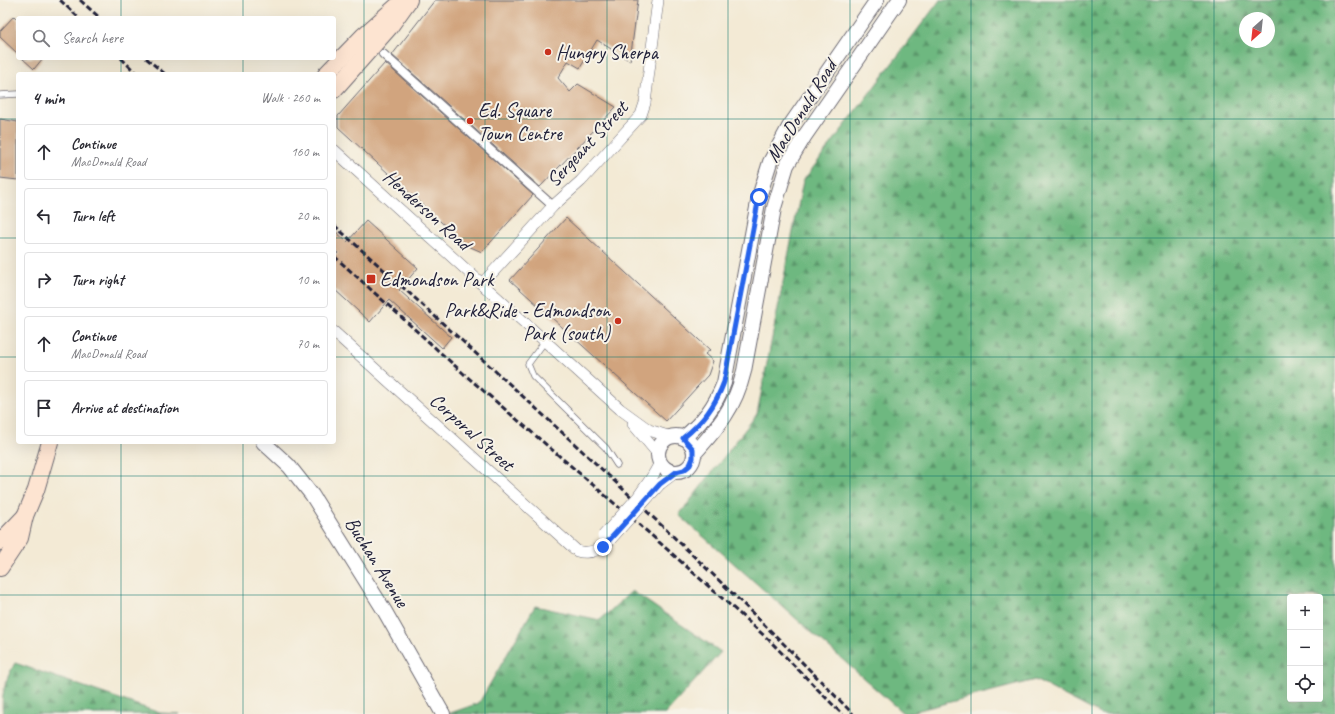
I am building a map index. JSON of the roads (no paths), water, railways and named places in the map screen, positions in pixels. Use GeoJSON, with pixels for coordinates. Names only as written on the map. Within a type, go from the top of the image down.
{"type":"FeatureCollection","features":[{"type":"Feature","properties":{"kind":"main road"},"geometry":{"type":"LineString","coordinates":[[328,72],[363,36],[404,0]]}},
{"type":"Feature","properties":{"kind":"main road"},"geometry":{"type":"LineString","coordinates":[[336,88],[389,28],[409,0]]}},
{"type":"Feature","properties":{"kind":"main road"},"geometry":{"type":"LineString","coordinates":[[0,568],[20,538],[25,516],[36,490],[49,444]]}},
{"type":"Feature","properties":{"kind":"main road"},"geometry":{"type":"LineString","coordinates":[[0,542],[25,516]]}},
{"type":"Feature","properties":{"kind":"street","name":"Sergeant Street"},"geometry":{"type":"LineString","coordinates":[[482,284],[553,206],[581,181],[641,115],[645,103],[658,0]]}},
{"type":"Feature","properties":{"kind":"street","name":"MacDonald Road"},"geometry":{"type":"LineString","coordinates":[[677,437],[704,420],[711,411],[724,382],[759,197],[770,162],[780,141],[877,0]]}},
{"type":"Feature","properties":{"kind":"street","name":"MacDonald Road"},"geometry":{"type":"LineString","coordinates":[[694,454],[724,419],[737,396],[744,371],[776,200],[782,177],[795,150],[899,0]]}},
{"type":"Feature","properties":{"kind":"street"},"geometry":{"type":"LineString","coordinates":[[383,54],[553,206]]}},
{"type":"Feature","properties":{"kind":"street"},"geometry":{"type":"LineString","coordinates":[[780,141],[795,150]]}},
{"type":"Feature","properties":{"kind":"street","name":"Henderson Road"},"geometry":{"type":"LineString","coordinates":[[336,152],[620,409],[649,430],[677,437]]}},
{"type":"Feature","properties":{"kind":"street","name":"Corporal Street"},"geometry":{"type":"LineString","coordinates":[[336,335],[577,551],[589,552],[606,538]]}},
{"type":"Feature","properties":{"kind":"street","name":"Henderson Road"},"geometry":{"type":"LineString","coordinates":[[620,409],[659,458]]}},
{"type":"Feature","properties":{"kind":"street"},"geometry":{"type":"LineString","coordinates":[[677,437],[691,444],[694,454],[692,461],[687,468],[676,472],[660,484],[606,538],[652,477],[659,458],[660,444],[677,437]]}},
{"type":"Feature","properties":{"kind":"street","name":"Buchan Avenue"},"geometry":{"type":"LineString","coordinates":[[265,444],[289,466],[312,495],[384,610],[443,714]]}},
{"type":"Feature","properties":{"kind":"street"},"geometry":{"type":"LineString","coordinates":[[659,458],[665,468],[676,472]]}},
{"type":"Feature","properties":{"kind":"lane"},"geometry":{"type":"LineString","coordinates":[[0,95],[16,94]]}},
{"type":"Feature","properties":{"kind":"lane"},"geometry":{"type":"LineString","coordinates":[[545,341],[528,364],[533,376],[606,448],[617,465]]}},
{"type":"Feature","properties":{"kind":"railway"},"geometry":{"type":"LineString","coordinates":[[60,0],[77,16]]}},
{"type":"Feature","properties":{"kind":"railway"},"geometry":{"type":"LineString","coordinates":[[80,0],[98,16]]}},
{"type":"Feature","properties":{"kind":"railway"},"geometry":{"type":"LineString","coordinates":[[123,60],[135,72]]}},
{"type":"Feature","properties":{"kind":"railway"},"geometry":{"type":"LineString","coordinates":[[148,60],[163,72]]}},
{"type":"Feature","properties":{"kind":"railway"},"geometry":{"type":"LineString","coordinates":[[336,227],[532,405],[662,526],[790,650],[853,714]]}},
{"type":"Feature","properties":{"kind":"railway"},"geometry":{"type":"LineString","coordinates":[[336,258],[464,374],[650,534],[769,640],[842,714]]}},
{"type":"Feature","properties":{"kind":"place","name":"Hungry Sherpa"},"geometry":{"type":"Point","coordinates":[548,52]}},
{"type":"Feature","properties":{"kind":"place","name":"Ed. Square Town Centre"},"geometry":{"type":"Point","coordinates":[470,121]}},
{"type":"Feature","properties":{"kind":"place","name":"Edmondson Park"},"geometry":{"type":"Point","coordinates":[371,279]}},
{"type":"Feature","properties":{"kind":"place","name":"Park&Ride - Edmondson Park (south)"},"geometry":{"type":"Point","coordinates":[618,321]}}]}
